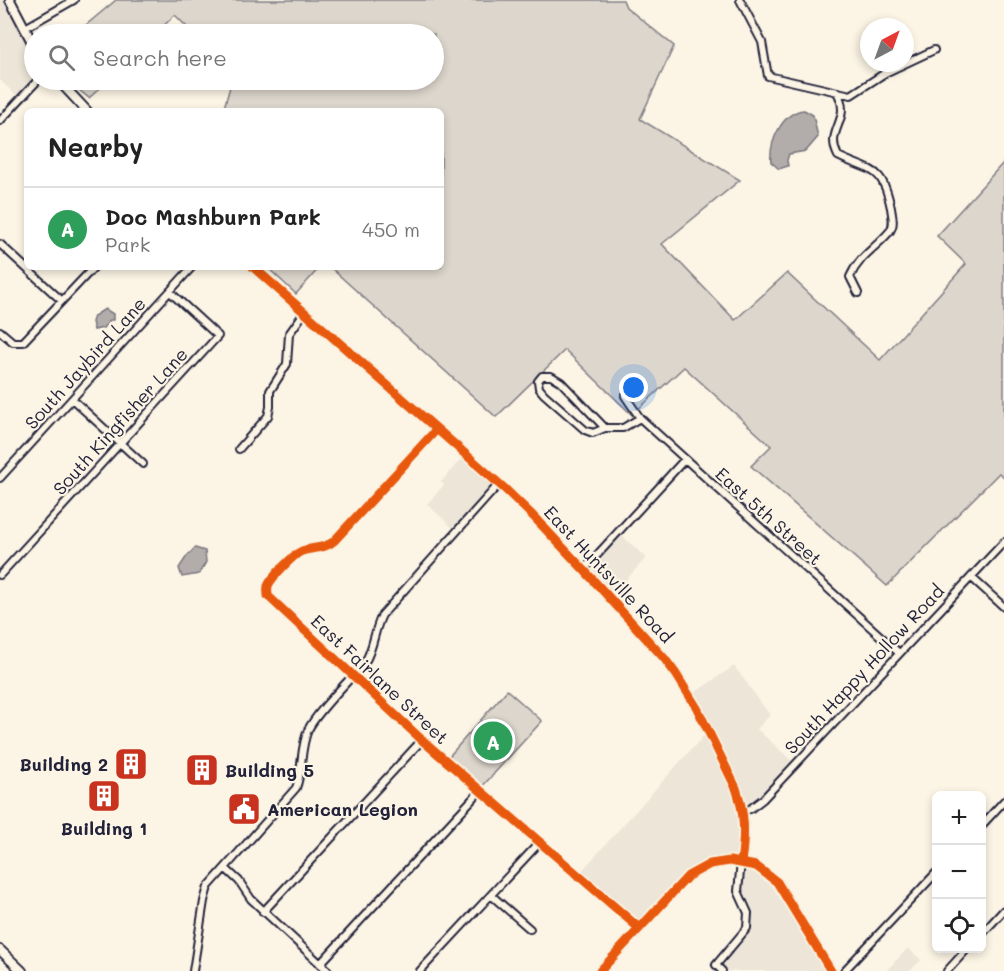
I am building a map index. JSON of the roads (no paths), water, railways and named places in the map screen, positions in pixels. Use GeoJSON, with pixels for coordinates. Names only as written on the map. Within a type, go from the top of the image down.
{"type":"FeatureCollection","features":[{"type":"Feature","properties":{"kind":"main road"},"geometry":{"type":"LineString","coordinates":[[10,0],[24,26]]}},
{"type":"Feature","properties":{"kind":"main road"},"geometry":{"type":"LineString","coordinates":[[67,90],[84,108]]}},
{"type":"Feature","properties":{"kind":"main road","name":"East Huntsville Road"},"geometry":{"type":"LineString","coordinates":[[256,270],[500,484],[585,571],[664,658],[687,691],[736,788],[743,811],[745,841],[741,862]]}},
{"type":"Feature","properties":{"kind":"main road"},"geometry":{"type":"LineString","coordinates":[[600,971],[679,885],[694,872],[710,864],[741,862],[756,866],[777,882],[831,971]]}},
{"type":"Feature","properties":{"kind":"main road"},"geometry":{"type":"LineString","coordinates":[[0,950],[22,971]]}},
{"type":"Feature","properties":{"kind":"street"},"geometry":{"type":"LineString","coordinates":[[32,24],[74,0]]}},
{"type":"Feature","properties":{"kind":"street"},"geometry":{"type":"LineString","coordinates":[[740,0],[762,42],[768,76],[851,95],[885,73],[934,50]]}},
{"type":"Feature","properties":{"kind":"street"},"geometry":{"type":"LineString","coordinates":[[0,121],[29,90]]}},
{"type":"Feature","properties":{"kind":"street"},"geometry":{"type":"LineString","coordinates":[[837,92],[842,101],[843,111],[835,133],[835,150],[838,156],[871,168],[882,178],[887,188],[893,219],[890,230],[855,266],[850,277],[858,293]]}},
{"type":"Feature","properties":{"kind":"street"},"geometry":{"type":"LineString","coordinates":[[0,244],[24,266]]}},
{"type":"Feature","properties":{"kind":"street"},"geometry":{"type":"LineString","coordinates":[[28,270],[62,301]]}},
{"type":"Feature","properties":{"kind":"street"},"geometry":{"type":"LineString","coordinates":[[0,331],[13,342],[23,342],[91,270]]}},
{"type":"Feature","properties":{"kind":"street","name":"South Jaybird Lane"},"geometry":{"type":"LineString","coordinates":[[0,478],[189,270]]}},
{"type":"Feature","properties":{"kind":"street","name":"South Kingfisher Lane"},"geometry":{"type":"LineString","coordinates":[[0,575],[3,566],[218,336],[170,292]]}},
{"type":"Feature","properties":{"kind":"street"},"geometry":{"type":"LineString","coordinates":[[239,449],[268,416],[270,391],[287,364],[289,334],[304,313]]}},
{"type":"Feature","properties":{"kind":"street"},"geometry":{"type":"LineString","coordinates":[[605,428],[561,382],[550,376],[542,376],[538,381],[539,388],[544,394],[585,430],[593,433],[605,428],[623,428],[640,418]]}},
{"type":"Feature","properties":{"kind":"street","name":"East 5th Street"},"geometry":{"type":"LineString","coordinates":[[625,396],[640,418],[899,653]]}},
{"type":"Feature","properties":{"kind":"street"},"geometry":{"type":"LineString","coordinates":[[72,399],[143,464]]}},
{"type":"Feature","properties":{"kind":"street","name":"East Fairlane Street"},"geometry":{"type":"LineString","coordinates":[[437,429],[334,541],[329,545],[301,551],[295,555],[270,582],[267,591],[272,601],[422,740],[639,928]]}},
{"type":"Feature","properties":{"kind":"street"},"geometry":{"type":"LineString","coordinates":[[585,571],[587,566],[685,459]]}},
{"type":"Feature","properties":{"kind":"street"},"geometry":{"type":"LineString","coordinates":[[193,971],[205,894],[212,882],[291,796],[299,780],[305,739],[311,725],[371,653],[382,615],[500,484]]}},
{"type":"Feature","properties":{"kind":"street","name":"South Happy Hollow Road"},"geometry":{"type":"LineString","coordinates":[[743,811],[750,809],[763,799],[1004,542]]}},
{"type":"Feature","properties":{"kind":"street"},"geometry":{"type":"LineString","coordinates":[[971,577],[1004,607]]}},
{"type":"Feature","properties":{"kind":"street"},"geometry":{"type":"LineString","coordinates":[[263,912],[422,740]]}},
{"type":"Feature","properties":{"kind":"street"},"geometry":{"type":"LineString","coordinates":[[320,964],[480,791]]}},
{"type":"Feature","properties":{"kind":"street"},"geometry":{"type":"LineString","coordinates":[[986,820],[1004,801]]}},
{"type":"Feature","properties":{"kind":"street"},"geometry":{"type":"LineString","coordinates":[[420,971],[540,842]]}},
{"type":"Feature","properties":{"kind":"street"},"geometry":{"type":"LineString","coordinates":[[722,971],[716,965],[747,928],[748,913],[738,891],[741,862]]}},
{"type":"Feature","properties":{"kind":"street"},"geometry":{"type":"LineString","coordinates":[[225,868],[239,881],[250,899],[328,971]]}},
{"type":"Feature","properties":{"kind":"street"},"geometry":{"type":"LineString","coordinates":[[844,971],[932,877]]}},
{"type":"Feature","properties":{"kind":"street"},"geometry":{"type":"LineString","coordinates":[[491,895],[530,929]]}},
{"type":"Feature","properties":{"kind":"street"},"geometry":{"type":"LineString","coordinates":[[986,929],[1004,910]]}},
{"type":"Feature","properties":{"kind":"street"},"geometry":{"type":"LineString","coordinates":[[947,971],[963,953]]}},
{"type":"Feature","properties":{"kind":"place","name":"Doc Mashburn Park"},"geometry":{"type":"Point","coordinates":[493,741]}},
{"type":"Feature","properties":{"kind":"place","name":"Building 2"},"geometry":{"type":"Point","coordinates":[131,764]}},
{"type":"Feature","properties":{"kind":"place","name":"Building 5"},"geometry":{"type":"Point","coordinates":[202,770]}},
{"type":"Feature","properties":{"kind":"place","name":"Building 1"},"geometry":{"type":"Point","coordinates":[104,796]}},
{"type":"Feature","properties":{"kind":"place","name":"American Legion"},"geometry":{"type":"Point","coordinates":[244,809]}}]}
